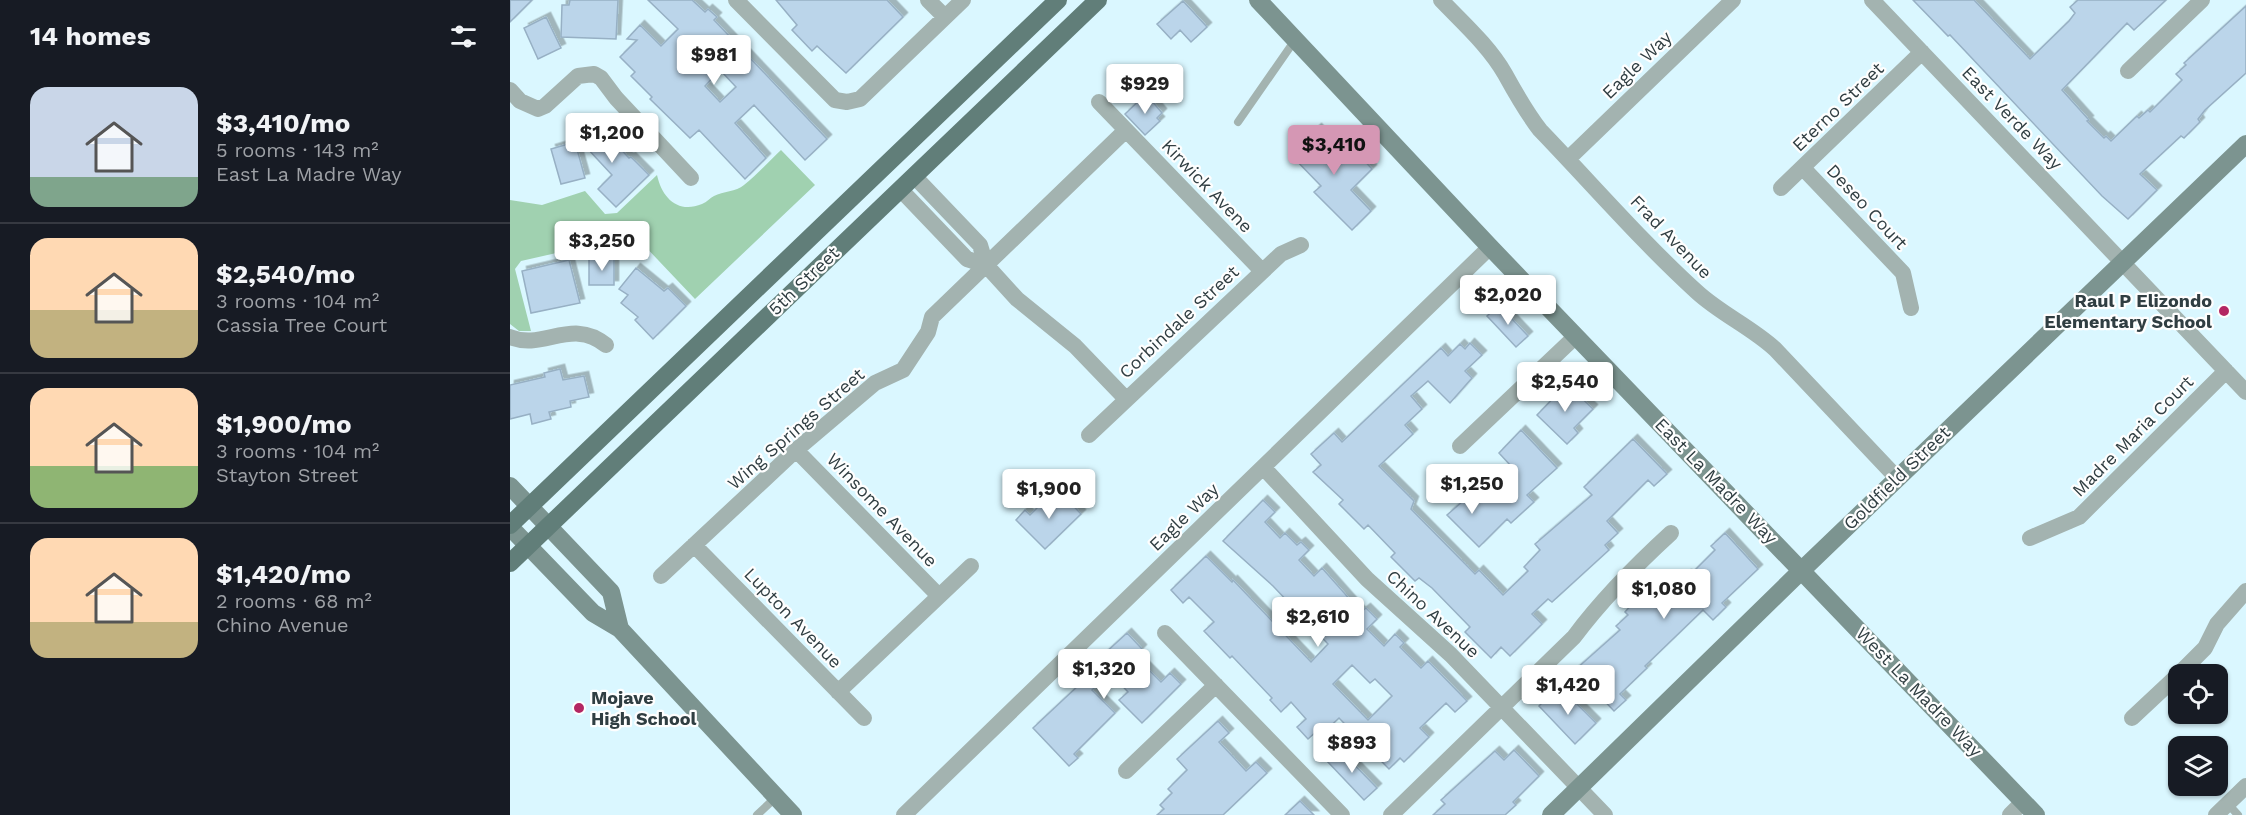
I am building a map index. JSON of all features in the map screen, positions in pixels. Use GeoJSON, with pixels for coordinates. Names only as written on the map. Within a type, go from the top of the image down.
{"type":"FeatureCollection","features":[{"type":"Feature","properties":{"kind":"main road","name":"5th Street"},"geometry":{"type":"LineString","coordinates":[[510,526],[1058,0]]}},
{"type":"Feature","properties":{"kind":"main road","name":"5th Street"},"geometry":{"type":"LineString","coordinates":[[510,563],[1098,0]]}},
{"type":"Feature","properties":{"kind":"street"},"geometry":{"type":"LineString","coordinates":[[736,0],[835,100],[847,102],[860,99],[963,0]]}},
{"type":"Feature","properties":{"kind":"street"},"geometry":{"type":"LineString","coordinates":[[928,0],[945,17]]}},
{"type":"Feature","properties":{"kind":"street","name":"East La Madre Way"},"geometry":{"type":"LineString","coordinates":[[1258,0],[1491,248],[1802,570]]}},
{"type":"Feature","properties":{"kind":"street","name":"Frad Avenue"},"geometry":{"type":"LineString","coordinates":[[1441,0],[1478,38],[1505,74],[1523,108],[1568,159],[1696,291],[1731,319],[1756,332],[1775,349],[1897,478]]}},
{"type":"Feature","properties":{"kind":"street","name":"Eagle Way"},"geometry":{"type":"LineString","coordinates":[[1568,159],[1733,0]]}},
{"type":"Feature","properties":{"kind":"street","name":"East Verde Way"},"geometry":{"type":"LineString","coordinates":[[1872,0],[2246,392]]}},
{"type":"Feature","properties":{"kind":"street"},"geometry":{"type":"LineString","coordinates":[[2128,71],[2202,0]]}},
{"type":"Feature","properties":{"kind":"street","name":"Eterno Street"},"geometry":{"type":"LineString","coordinates":[[1781,188],[1922,52]]}},
{"type":"Feature","properties":{"kind":"street"},"geometry":{"type":"LineString","coordinates":[[510,90],[530,107],[537,109],[545,106],[569,81],[587,74],[601,78],[616,98],[691,178]]}},
{"type":"Feature","properties":{"kind":"street","name":"Kirwick Avene"},"geometry":{"type":"LineString","coordinates":[[1100,102],[1262,271]]}},
{"type":"Feature","properties":{"kind":"street","name":"Wing Springs Street"},"geometry":{"type":"LineString","coordinates":[[661,576],[796,450],[875,383],[903,370],[928,332],[932,317],[1126,130]]}},
{"type":"Feature","properties":{"kind":"street","name":"Goldfield Street"},"geometry":{"type":"LineString","coordinates":[[1551,815],[1897,478],[2246,144]]}},
{"type":"Feature","properties":{"kind":"street","name":"Deseo Court"},"geometry":{"type":"LineString","coordinates":[[1803,168],[1903,273],[1911,308]]}},
{"type":"Feature","properties":{"kind":"street"},"geometry":{"type":"LineString","coordinates":[[914,176],[980,245],[986,266]]}},
{"type":"Feature","properties":{"kind":"street"},"geometry":{"type":"LineString","coordinates":[[900,189],[967,259],[986,266],[1017,299],[1075,346],[1126,399]]}},
{"type":"Feature","properties":{"kind":"street","name":"Corbindale Street"},"geometry":{"type":"LineString","coordinates":[[1089,435],[1262,271],[1281,254],[1301,245]]}},
{"type":"Feature","properties":{"kind":"street","name":"Eagle Way"},"geometry":{"type":"LineString","coordinates":[[904,815],[1491,248]]}},
{"type":"Feature","properties":{"kind":"street"},"geometry":{"type":"LineString","coordinates":[[510,338],[523,343],[566,333],[586,334],[606,345]]}},
{"type":"Feature","properties":{"kind":"street"},"geometry":{"type":"LineString","coordinates":[[1460,446],[1576,336]]}},
{"type":"Feature","properties":{"kind":"street","name":"Madre Maria Court"},"geometry":{"type":"LineString","coordinates":[[2030,538],[2079,517],[2226,371]]}},
{"type":"Feature","properties":{"kind":"street","name":"Winsome Avenue"},"geometry":{"type":"LineString","coordinates":[[796,450],[939,596]]}},
{"type":"Feature","properties":{"kind":"street","name":"Chino Avenue"},"geometry":{"type":"LineString","coordinates":[[1263,467],[1367,579],[1450,655],[1605,815]]}},
{"type":"Feature","properties":{"kind":"street"},"geometry":{"type":"LineString","coordinates":[[510,486],[611,592],[620,629]]}},
{"type":"Feature","properties":{"kind":"street"},"geometry":{"type":"LineString","coordinates":[[510,526],[593,613],[620,629],[793,815]]}},
{"type":"Feature","properties":{"kind":"street"},"geometry":{"type":"LineString","coordinates":[[1391,815],[1574,637],[1627,573],[1671,533]]}},
{"type":"Feature","properties":{"kind":"street","name":"Lupton Avenue"},"geometry":{"type":"LineString","coordinates":[[694,545],[864,718]]}},
{"type":"Feature","properties":{"kind":"street"},"geometry":{"type":"LineString","coordinates":[[838,692],[971,566]]}},
{"type":"Feature","properties":{"kind":"street","name":"West La Madre Way"},"geometry":{"type":"LineString","coordinates":[[1802,570],[2029,808]]}},
{"type":"Feature","properties":{"kind":"street"},"geometry":{"type":"LineString","coordinates":[[2189,664],[2205,648],[2217,624],[2246,591]]}},
{"type":"Feature","properties":{"kind":"street"},"geometry":{"type":"LineString","coordinates":[[1165,633],[1342,815]]}},
{"type":"Feature","properties":{"kind":"street"},"geometry":{"type":"LineString","coordinates":[[2132,718],[2168,684]]}},
{"type":"Feature","properties":{"kind":"street"},"geometry":{"type":"LineString","coordinates":[[1126,771],[1216,686]]}},
{"type":"Feature","properties":{"kind":"street"},"geometry":{"type":"LineString","coordinates":[[2227,811],[2246,786]]}},
{"type":"Feature","properties":{"kind":"street"},"geometry":{"type":"LineString","coordinates":[[2010,815],[2029,808]]}},
{"type":"Feature","properties":{"kind":"lane"},"geometry":{"type":"LineString","coordinates":[[1238,122],[1295,39]]}},
{"type":"Feature","properties":{"kind":"lane"},"geometry":{"type":"LineString","coordinates":[[951,242],[965,229]]}},
{"type":"Feature","properties":{"kind":"lane"},"geometry":{"type":"LineString","coordinates":[[757,815],[775,798]]}},
{"type":"Feature","properties":{"kind":"green space"},"geometry":{"type":"Polygon","coordinates":[[[781,150],[815,185],[695,299],[640,241],[627,237],[521,261],[515,269],[531,331],[519,331],[510,324],[510,200],[542,205],[585,191],[605,214],[617,213],[657,175],[663,191],[672,202],[693,207],[718,194],[741,187],[781,150]]]}},
{"type":"Feature","properties":{"kind":"building"},"geometry":{"type":"Polygon","coordinates":[[[510,0],[532,0],[510,22],[510,0]]]}},
{"type":"Feature","properties":{"kind":"building"},"geometry":{"type":"Polygon","coordinates":[[[570,0],[618,0],[616,39],[561,37],[562,5],[569,5],[570,0]]]}},
{"type":"Feature","properties":{"kind":"building"},"geometry":{"type":"Polygon","coordinates":[[[648,0],[692,0],[705,12],[708,9],[717,17],[714,20],[827,139],[805,160],[754,105],[735,123],[766,158],[745,179],[699,130],[690,138],[650,99],[652,97],[631,76],[635,72],[620,57],[637,40],[627,39],[640,25],[661,46],[678,29],[648,0]],[[720,70],[705,86],[720,102],[736,87],[720,70]]]}},
{"type":"Feature","properties":{"kind":"building"},"geometry":{"type":"Polygon","coordinates":[[[776,0],[887,0],[903,17],[846,73],[817,46],[812,51],[792,30],[797,25],[776,0]]]}},
{"type":"Feature","properties":{"kind":"building"},"geometry":{"type":"Polygon","coordinates":[[[1913,0],[1974,0],[2030,59],[2069,21],[2075,13],[2070,7],[2078,0],[2166,0],[2134,30],[2127,23],[2062,90],[2089,120],[2087,121],[2104,138],[2106,136],[2111,141],[2137,116],[2139,118],[2148,110],[2150,112],[2182,80],[2176,74],[2186,65],[2184,63],[2246,6],[2246,73],[2205,110],[2198,119],[2200,122],[2184,138],[2181,136],[2140,174],[2157,190],[2128,219],[2102,196],[1950,35],[1948,36],[1913,0]]]}},
{"type":"Feature","properties":{"kind":"building"},"geometry":{"type":"Polygon","coordinates":[[[1183,1],[1207,27],[1191,42],[1180,30],[1171,39],[1157,24],[1183,1]]]}},
{"type":"Feature","properties":{"kind":"building"},"geometry":{"type":"Polygon","coordinates":[[[546,17],[561,48],[538,59],[524,28],[546,17]]]}},
{"type":"Feature","properties":{"kind":"building"},"geometry":{"type":"Polygon","coordinates":[[[1146,94],[1162,113],[1157,118],[1160,121],[1145,135],[1125,114],[1146,94]]]}},
{"type":"Feature","properties":{"kind":"building"},"geometry":{"type":"Polygon","coordinates":[[[585,122],[595,133],[601,128],[629,158],[631,157],[649,175],[616,207],[598,189],[612,175],[573,133],[585,122]]]}},
{"type":"Feature","properties":{"kind":"building"},"geometry":{"type":"Polygon","coordinates":[[[1317,128],[1340,153],[1346,148],[1356,160],[1360,156],[1372,169],[1351,190],[1371,211],[1352,230],[1314,192],[1321,186],[1290,154],[1317,128]]]}},
{"type":"Feature","properties":{"kind":"building"},"geometry":{"type":"Polygon","coordinates":[[[575,142],[585,178],[561,184],[551,149],[575,142]]]}},
{"type":"Feature","properties":{"kind":"building"},"geometry":{"type":"Polygon","coordinates":[[[589,259],[614,259],[614,285],[589,285],[589,259]]]}},
{"type":"Feature","properties":{"kind":"building"},"geometry":{"type":"Polygon","coordinates":[[[569,260],[580,303],[531,313],[522,271],[569,260]]]}},
{"type":"Feature","properties":{"kind":"building"},"geometry":{"type":"Polygon","coordinates":[[[636,268],[664,291],[668,288],[686,306],[653,339],[635,320],[638,317],[621,303],[628,295],[619,289],[636,268]]]}},
{"type":"Feature","properties":{"kind":"building"},"geometry":{"type":"Polygon","coordinates":[[[1499,305],[1528,336],[1516,347],[1487,316],[1499,305]]]}},
{"type":"Feature","properties":{"kind":"building"},"geometry":{"type":"Polygon","coordinates":[[[1470,343],[1482,355],[1465,371],[1472,378],[1450,403],[1428,381],[1411,396],[1422,409],[1405,425],[1413,434],[1379,466],[1414,501],[1411,509],[1475,574],[1479,570],[1503,595],[1528,571],[1524,567],[1540,550],[1535,544],[1592,495],[1584,487],[1633,439],[1667,474],[1654,486],[1648,480],[1607,521],[1618,533],[1605,545],[1609,550],[1552,602],[1548,599],[1532,614],[1542,624],[1510,656],[1501,647],[1491,658],[1465,632],[1470,627],[1432,588],[1419,578],[1415,581],[1391,557],[1395,553],[1368,525],[1364,529],[1339,504],[1343,500],[1313,472],[1321,465],[1311,454],[1334,433],[1342,442],[1441,348],[1448,356],[1460,344],[1465,349],[1470,343]]]}},
{"type":"Feature","properties":{"kind":"building"},"geometry":{"type":"Polygon","coordinates":[[[560,369],[563,380],[584,376],[589,397],[570,401],[571,407],[549,412],[551,419],[532,424],[530,414],[510,419],[510,385],[545,377],[544,373],[560,369]]]}},
{"type":"Feature","properties":{"kind":"building"},"geometry":{"type":"Polygon","coordinates":[[[1567,384],[1593,409],[1574,428],[1578,433],[1567,444],[1537,415],[1567,384]]]}},
{"type":"Feature","properties":{"kind":"building"},"geometry":{"type":"Polygon","coordinates":[[[1521,430],[1557,468],[1527,495],[1534,502],[1511,523],[1507,519],[1479,547],[1447,515],[1471,494],[1474,497],[1489,483],[1491,484],[1511,466],[1499,453],[1521,430]]]}},
{"type":"Feature","properties":{"kind":"building"},"geometry":{"type":"Polygon","coordinates":[[[1062,494],[1081,514],[1045,549],[1016,520],[1025,510],[1030,515],[1049,496],[1054,502],[1062,494]]]}},
{"type":"Feature","properties":{"kind":"building"},"geometry":{"type":"Polygon","coordinates":[[[1263,500],[1275,512],[1265,522],[1280,538],[1285,533],[1297,545],[1301,542],[1309,550],[1299,560],[1314,576],[1322,568],[1361,612],[1366,608],[1377,619],[1367,629],[1384,646],[1395,634],[1404,643],[1400,647],[1421,668],[1428,661],[1467,701],[1455,712],[1446,703],[1420,728],[1429,737],[1404,762],[1400,758],[1389,769],[1339,718],[1322,734],[1318,730],[1308,739],[1297,727],[1306,719],[1291,702],[1281,712],[1270,700],[1272,698],[1232,656],[1230,658],[1204,631],[1214,622],[1189,597],[1183,603],[1171,590],[1206,556],[1232,582],[1233,580],[1311,662],[1328,644],[1273,586],[1223,541],[1263,500]],[[1352,665],[1333,684],[1368,720],[1392,696],[1375,679],[1370,683],[1352,665]]]}},
{"type":"Feature","properties":{"kind":"building"},"geometry":{"type":"Polygon","coordinates":[[[1725,533],[1758,569],[1722,603],[1726,607],[1713,620],[1703,610],[1645,666],[1647,668],[1620,694],[1626,700],[1614,711],[1575,670],[1620,630],[1616,626],[1628,615],[1625,612],[1648,586],[1658,596],[1669,584],[1672,588],[1687,574],[1689,576],[1715,550],[1711,546],[1725,533]]]}},
{"type":"Feature","properties":{"kind":"building"},"geometry":{"type":"Polygon","coordinates":[[[1127,633],[1142,649],[1135,656],[1161,682],[1170,673],[1181,684],[1142,723],[1119,700],[1128,692],[1110,673],[1092,690],[1115,713],[1074,754],[1078,758],[1069,766],[1033,728],[1095,670],[1091,666],[1127,633]]]}},
{"type":"Feature","properties":{"kind":"building"},"geometry":{"type":"Polygon","coordinates":[[[1563,690],[1596,723],[1575,744],[1539,706],[1547,698],[1551,702],[1563,690]]]}},
{"type":"Feature","properties":{"kind":"building"},"geometry":{"type":"Polygon","coordinates":[[[1218,721],[1229,733],[1219,742],[1246,771],[1256,762],[1267,773],[1223,815],[1157,815],[1164,809],[1160,805],[1172,793],[1168,789],[1187,770],[1177,759],[1218,721]]]}},
{"type":"Feature","properties":{"kind":"building"},"geometry":{"type":"Polygon","coordinates":[[[1339,749],[1377,788],[1364,800],[1326,760],[1339,749]]]}},
{"type":"Feature","properties":{"kind":"building"},"geometry":{"type":"Polygon","coordinates":[[[1514,750],[1539,776],[1513,802],[1516,805],[1505,815],[1433,815],[1445,804],[1441,800],[1495,751],[1504,760],[1514,750]]]}},
{"type":"Feature","properties":{"kind":"building"},"geometry":{"type":"Polygon","coordinates":[[[1300,801],[1314,815],[1285,815],[1300,801]]]}},
{"type":"Feature","properties":{"kind":"place","name":"Raul P Elizondo Elementary School"},"geometry":{"type":"Point","coordinates":[2224,311]}},
{"type":"Feature","properties":{"kind":"place","name":"Mojave High School"},"geometry":{"type":"Point","coordinates":[579,708]}}]}
